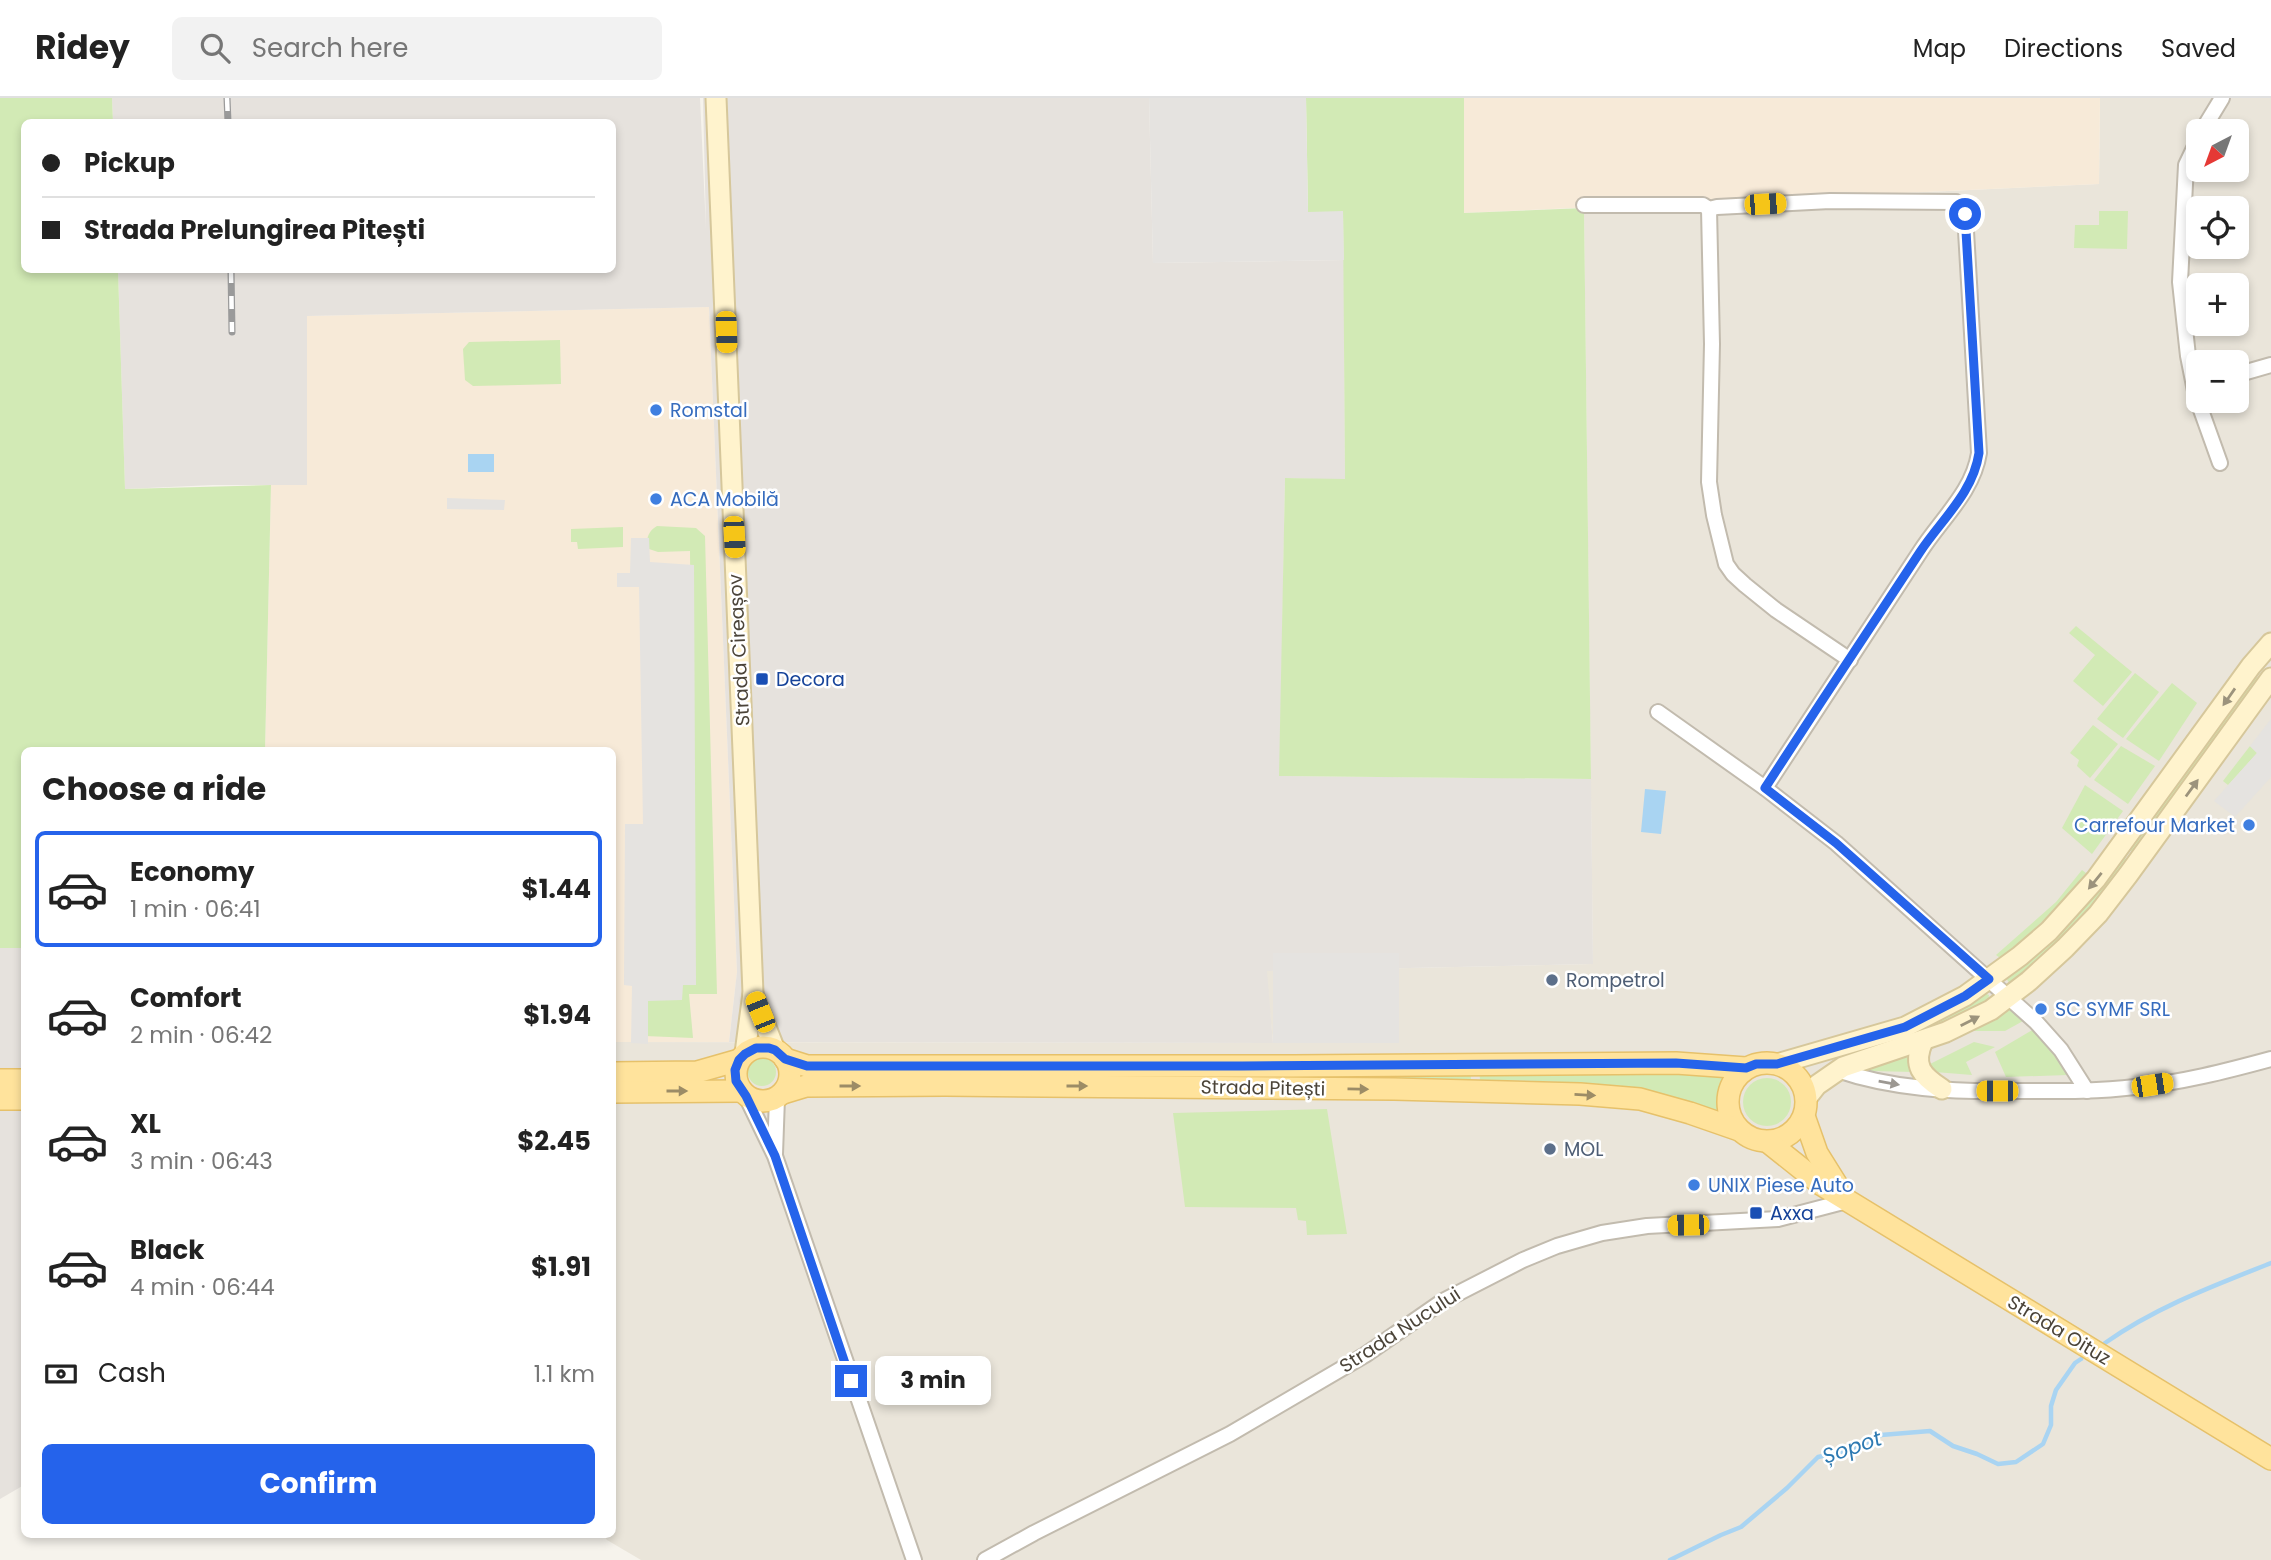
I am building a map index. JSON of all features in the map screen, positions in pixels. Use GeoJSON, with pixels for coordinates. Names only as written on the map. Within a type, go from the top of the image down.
{"type":"FeatureCollection","features":[{"type":"Feature","properties":{"kind":"main road","name":"Strada Pitești"},"geometry":{"type":"LineString","coordinates":[[616,1073],[697,1072],[763,1047],[807,1066],[1142,1076],[1380,1089],[1616,1097],[1668,1107],[1739,1130]]}},
{"type":"Feature","properties":{"kind":"main road"},"geometry":{"type":"LineString","coordinates":[[780,1054],[789,1067],[790,1077],[780,1096]]}},
{"type":"Feature","properties":{"kind":"main road"},"geometry":{"type":"LineString","coordinates":[[742,1057],[735,1070],[736,1081],[743,1093]]}},
{"type":"Feature","properties":{"kind":"main road","name":"Strada Pitești"},"geometry":{"type":"LineString","coordinates":[[616,1092],[743,1093],[761,1102],[806,1086],[1676,1063],[1746,1068]]}},
{"type":"Feature","properties":{"kind":"main road"},"geometry":{"type":"LineString","coordinates":[[1756,1064],[1777,1064],[1799,1079],[1805,1107],[1800,1123],[1788,1136],[1778,1140],[1768,1142],[1747,1137],[1730,1116],[1727,1103],[1729,1091],[1735,1078],[1746,1068],[1756,1064]]}},
{"type":"Feature","properties":{"kind":"main road"},"geometry":{"type":"LineString","coordinates":[[0,1080],[21,1080]]}},
{"type":"Feature","properties":{"kind":"main road"},"geometry":{"type":"LineString","coordinates":[[0,1099],[21,1099]]}},
{"type":"Feature","properties":{"kind":"main road","name":"Strada Oituz"},"geometry":{"type":"LineString","coordinates":[[1805,1107],[1817,1153],[1847,1201]]}},
{"type":"Feature","properties":{"kind":"main road","name":"Strada Oituz"},"geometry":{"type":"LineString","coordinates":[[1768,1142],[1847,1201],[2271,1460]]}},
{"type":"Feature","properties":{"kind":"street","name":"Strada Cireașov"},"geometry":{"type":"LineString","coordinates":[[716,98],[752,993],[742,1057]]}},
{"type":"Feature","properties":{"kind":"street"},"geometry":{"type":"LineString","coordinates":[[2209,119],[2222,98]]}},
{"type":"Feature","properties":{"kind":"street"},"geometry":{"type":"LineString","coordinates":[[2186,165],[2180,282],[2187,350]]}},
{"type":"Feature","properties":{"kind":"street"},"geometry":{"type":"LineString","coordinates":[[1709,209],[1717,206],[1830,201],[1956,202],[1963,206],[1965,214],[1979,453],[1976,471],[1765,788]]}},
{"type":"Feature","properties":{"kind":"street"},"geometry":{"type":"LineString","coordinates":[[1584,205],[1703,205],[1709,209]]}},
{"type":"Feature","properties":{"kind":"street"},"geometry":{"type":"LineString","coordinates":[[1709,209],[1712,344],[1709,482],[1726,564],[1766,602],[1850,660]]}},
{"type":"Feature","properties":{"kind":"street"},"geometry":{"type":"LineString","coordinates":[[2249,372],[2271,365]]}},
{"type":"Feature","properties":{"kind":"street"},"geometry":{"type":"LineString","coordinates":[[2203,413],[2220,463]]}},
{"type":"Feature","properties":{"kind":"street"},"geometry":{"type":"LineString","coordinates":[[1777,1064],[1905,1027],[1965,996],[2049,931],[2076,904],[2132,833],[2251,666],[2271,643]]}},
{"type":"Feature","properties":{"kind":"street"},"geometry":{"type":"LineString","coordinates":[[1805,1107],[1817,1085],[1837,1070],[1970,1022],[2029,981],[2065,948],[2098,914],[2271,678]]}},
{"type":"Feature","properties":{"kind":"street"},"geometry":{"type":"LineString","coordinates":[[1658,712],[1765,788],[1836,843],[2009,996],[2061,1050],[2087,1091]]}},
{"type":"Feature","properties":{"kind":"street","name":"Strada Cireașov"},"geometry":{"type":"LineString","coordinates":[[752,993],[780,1054]]}},
{"type":"Feature","properties":{"kind":"street"},"geometry":{"type":"LineString","coordinates":[[1923,1041],[1917,1055],[1922,1073],[1942,1089]]}},
{"type":"Feature","properties":{"kind":"street"},"geometry":{"type":"LineString","coordinates":[[1837,1070],[1895,1084],[1942,1089],[2087,1091],[2169,1082],[2271,1059]]}},
{"type":"Feature","properties":{"kind":"street"},"geometry":{"type":"LineString","coordinates":[[743,1093],[775,1156],[914,1560]]}},
{"type":"Feature","properties":{"kind":"street"},"geometry":{"type":"LineString","coordinates":[[775,1156],[780,1096]]}},
{"type":"Feature","properties":{"kind":"street","name":"Strada Nucului"},"geometry":{"type":"LineString","coordinates":[[985,1560],[1230,1434],[1365,1355],[1443,1301],[1523,1260],[1602,1233],[1647,1226],[1778,1219],[1847,1201]]}},
{"type":"Feature","properties":{"kind":"shaded area"},"geometry":{"type":"Polygon","coordinates":[[[112,98],[700,98],[706,229],[703,98],[1149,98],[1153,263],[1344,260],[1345,480],[1285,478],[1280,776],[1591,779],[1593,964],[1267,971],[1273,1043],[729,1042],[737,972],[709,307],[307,316],[307,485],[125,489],[118,273],[616,273],[616,119],[113,119],[112,98]]]}},
{"type":"Feature","properties":{"kind":"shaded area"},"geometry":{"type":"Polygon","coordinates":[[[1149,98],[1306,98],[1308,212],[1343,211],[1344,260],[1153,263],[1149,98]]]}},
{"type":"Feature","properties":{"kind":"shaded area"},"geometry":{"type":"Polygon","coordinates":[[[1464,98],[2100,98],[2099,184],[1463,213],[1464,98]]]}},
{"type":"Feature","properties":{"kind":"shaded area"},"geometry":{"type":"Polygon","coordinates":[[[2100,98],[2271,98],[2271,1560],[641,1560],[605,1538],[616,1538],[616,1042],[1273,1043],[1266,971],[1593,964],[1584,208],[2099,184],[2100,98]]]}},
{"type":"Feature","properties":{"kind":"shaded area"},"geometry":{"type":"Polygon","coordinates":[[[709,307],[737,972],[729,1042],[616,1042],[616,747],[265,747],[271,485],[307,484],[307,316],[709,307]]]}},
{"type":"Feature","properties":{"kind":"shaded area"},"geometry":{"type":"Polygon","coordinates":[[[447,498],[505,500],[504,510],[447,509],[447,498]]]}},
{"type":"Feature","properties":{"kind":"shaded area"},"geometry":{"type":"Polygon","coordinates":[[[631,538],[649,538],[650,562],[694,565],[696,985],[683,985],[682,1000],[648,1001],[648,1044],[631,1043],[632,986],[624,985],[625,824],[643,824],[639,587],[617,587],[617,573],[630,573],[631,538]]]}},
{"type":"Feature","properties":{"kind":"shaded area"},"geometry":{"type":"Polygon","coordinates":[[[2271,719],[2271,777],[2235,817],[2214,801],[2257,753],[2250,746],[2271,719]]]}},
{"type":"Feature","properties":{"kind":"shaded area"},"geometry":{"type":"Polygon","coordinates":[[[0,948],[21,948],[21,1487],[0,1499],[0,948]]]}},
{"type":"Feature","properties":{"kind":"shaded area"},"geometry":{"type":"Polygon","coordinates":[[[1273,953],[1399,953],[1399,1043],[1273,1043],[1273,953]]]}},
{"type":"Feature","properties":{"kind":"green space"},"geometry":{"type":"Polygon","coordinates":[[[0,98],[112,98],[113,119],[21,119],[21,273],[118,273],[125,489],[271,485],[265,747],[21,747],[21,948],[0,948],[0,98]]]}},
{"type":"Feature","properties":{"kind":"green space"},"geometry":{"type":"Polygon","coordinates":[[[1306,98],[1464,98],[1464,213],[1584,208],[1591,779],[1279,776],[1285,478],[1345,479],[1343,212],[1308,212],[1306,98]]]}},
{"type":"Feature","properties":{"kind":"green space"},"geometry":{"type":"Polygon","coordinates":[[[2099,211],[2128,211],[2127,249],[2074,248],[2075,225],[2099,225],[2099,211]]]}},
{"type":"Feature","properties":{"kind":"green space"},"geometry":{"type":"Polygon","coordinates":[[[560,340],[561,384],[473,386],[465,380],[463,349],[469,342],[560,340]]]}},
{"type":"Feature","properties":{"kind":"green space"},"geometry":{"type":"Polygon","coordinates":[[[657,526],[696,528],[705,536],[717,994],[689,994],[693,1038],[645,1036],[645,996],[679,981],[693,979],[690,551],[658,552],[649,549],[648,536],[657,526]]]}},
{"type":"Feature","properties":{"kind":"green space"},"geometry":{"type":"Polygon","coordinates":[[[623,527],[623,547],[578,549],[577,542],[571,542],[571,529],[623,527]]]}},
{"type":"Feature","properties":{"kind":"green space"},"geometry":{"type":"Polygon","coordinates":[[[2076,626],[2132,672],[2103,706],[2073,681],[2095,655],[2069,633],[2076,626]]]}},
{"type":"Feature","properties":{"kind":"green space"},"geometry":{"type":"Polygon","coordinates":[[[2135,673],[2159,692],[2123,738],[2097,719],[2135,673]]]}},
{"type":"Feature","properties":{"kind":"green space"},"geometry":{"type":"Polygon","coordinates":[[[2254,676],[2260,680],[2134,853],[2127,847],[2254,676]]]}},
{"type":"Feature","properties":{"kind":"green space"},"geometry":{"type":"Polygon","coordinates":[[[2172,683],[2197,703],[2159,761],[2126,739],[2172,683]]]}},
{"type":"Feature","properties":{"kind":"green space"},"geometry":{"type":"Polygon","coordinates":[[[2093,725],[2118,744],[2090,778],[2077,766],[2079,760],[2070,753],[2093,725]]]}},
{"type":"Feature","properties":{"kind":"green space"},"geometry":{"type":"Polygon","coordinates":[[[2121,746],[2155,766],[2128,804],[2094,780],[2121,746]]]}},
{"type":"Feature","properties":{"kind":"green space"},"geometry":{"type":"Polygon","coordinates":[[[2250,746],[2257,753],[2228,785],[2223,781],[2250,746]]]}},
{"type":"Feature","properties":{"kind":"green space"},"geometry":{"type":"Polygon","coordinates":[[[2085,785],[2123,811],[2092,854],[2062,828],[2085,785]]]}},
{"type":"Feature","properties":{"kind":"green space"},"geometry":{"type":"Polygon","coordinates":[[[2121,856],[2130,861],[2088,914],[2036,965],[2010,984],[2006,978],[2030,959],[2121,856]]]}},
{"type":"Feature","properties":{"kind":"green space"},"geometry":{"type":"Polygon","coordinates":[[[2082,870],[2086,873],[2046,918],[2000,958],[1996,955],[2056,902],[2082,870]]]}},
{"type":"Feature","properties":{"kind":"green space"},"geometry":{"type":"Polygon","coordinates":[[[1982,992],[1989,995],[1988,1002],[1958,1018],[1863,1049],[1982,992]]]}},
{"type":"Feature","properties":{"kind":"green space"},"geometry":{"type":"Polygon","coordinates":[[[2007,1006],[2023,1017],[2023,1021],[2005,1031],[1967,1031],[2007,1006]]]}},
{"type":"Feature","properties":{"kind":"green space"},"geometry":{"type":"Polygon","coordinates":[[[2034,1029],[2071,1070],[2068,1075],[2006,1077],[1995,1052],[2034,1029]]]}},
{"type":"Feature","properties":{"kind":"green space"},"geometry":{"type":"Polygon","coordinates":[[[1974,1042],[1995,1047],[1966,1062],[1972,1075],[1935,1072],[1930,1064],[1974,1042]]]}},
{"type":"Feature","properties":{"kind":"green space"},"geometry":{"type":"Polygon","coordinates":[[[1912,1054],[1915,1072],[1868,1069],[1869,1066],[1912,1054]]]}},
{"type":"Feature","properties":{"kind":"green space"},"geometry":{"type":"Polygon","coordinates":[[[762,1058],[772,1062],[776,1072],[772,1082],[762,1086],[752,1082],[748,1072],[752,1062],[762,1058]]]}},
{"type":"Feature","properties":{"kind":"green space"},"geometry":{"type":"Polygon","coordinates":[[[1470,1067],[1471,1079],[1170,1079],[1167,1070],[1470,1067]]]}},
{"type":"Feature","properties":{"kind":"green space"},"geometry":{"type":"Polygon","coordinates":[[[1479,1068],[1729,1072],[1720,1084],[1718,1113],[1661,1094],[1631,1089],[1571,1082],[1480,1080],[1479,1068]]]}},
{"type":"Feature","properties":{"kind":"green space"},"geometry":{"type":"Polygon","coordinates":[[[1767,1078],[1784,1085],[1791,1102],[1784,1119],[1767,1126],[1750,1119],[1743,1102],[1750,1085],[1767,1078]]]}},
{"type":"Feature","properties":{"kind":"green space"},"geometry":{"type":"Polygon","coordinates":[[[1327,1109],[1347,1234],[1307,1235],[1306,1221],[1298,1220],[1296,1208],[1185,1207],[1173,1113],[1327,1109]]]}},
{"type":"Feature","properties":{"kind":"water"},"geometry":{"type":"Polygon","coordinates":[[[468,454],[494,454],[494,472],[468,472],[468,454]]]}},
{"type":"Feature","properties":{"kind":"water"},"geometry":{"type":"Polygon","coordinates":[[[1645,789],[1666,791],[1661,834],[1641,832],[1645,789]]]}},
{"type":"Feature","properties":{"kind":"waterway","name":"Șopot"},"geometry":{"type":"LineString","coordinates":[[2105,1343],[2165,1308],[2271,1263]]}},
{"type":"Feature","properties":{"kind":"waterway","name":"Șopot"},"geometry":{"type":"LineString","coordinates":[[1670,1560],[1741,1527],[1818,1457],[1855,1449],[1881,1435],[1930,1431],[1953,1446],[1998,1464],[2016,1462],[2043,1444],[2051,1425],[2051,1406],[2056,1390],[2075,1363],[2081,1359]]}},
{"type":"Feature","properties":{"kind":"railway"},"geometry":{"type":"LineString","coordinates":[[227,98],[228,119]]}},
{"type":"Feature","properties":{"kind":"railway"},"geometry":{"type":"LineString","coordinates":[[231,273],[232,332]]}},
{"type":"Feature","properties":{"kind":"place","name":"Romstal"},"geometry":{"type":"Point","coordinates":[656,410]}},
{"type":"Feature","properties":{"kind":"place","name":"ACA Mobilă"},"geometry":{"type":"Point","coordinates":[656,499]}},
{"type":"Feature","properties":{"kind":"place","name":"Decora"},"geometry":{"type":"Point","coordinates":[762,679]}},
{"type":"Feature","properties":{"kind":"place","name":"Carrefour Market"},"geometry":{"type":"Point","coordinates":[2249,825]}},
{"type":"Feature","properties":{"kind":"place","name":"Rompetrol"},"geometry":{"type":"Point","coordinates":[1552,980]}},
{"type":"Feature","properties":{"kind":"place","name":"SC SYMF SRL"},"geometry":{"type":"Point","coordinates":[2041,1009]}},
{"type":"Feature","properties":{"kind":"place","name":"MOL"},"geometry":{"type":"Point","coordinates":[1550,1149]}},
{"type":"Feature","properties":{"kind":"place","name":"UNIX Piese Auto"},"geometry":{"type":"Point","coordinates":[1694,1185]}},
{"type":"Feature","properties":{"kind":"place","name":"Axxa"},"geometry":{"type":"Point","coordinates":[1756,1213]}},
{"type":"Feature","properties":{"kind":"route"},"geometry":{"type":"LineString","coordinates":[[851,1381],[775,1156],[736,1081],[735,1070],[739,1060],[750,1050],[769,1048],[785,1059],[807,1066],[1676,1063],[1746,1068],[1756,1064],[1777,1064],[1905,1027],[1965,996],[1989,979],[1836,843],[1765,788],[1976,471],[1979,453],[1965,214]]}}]}
